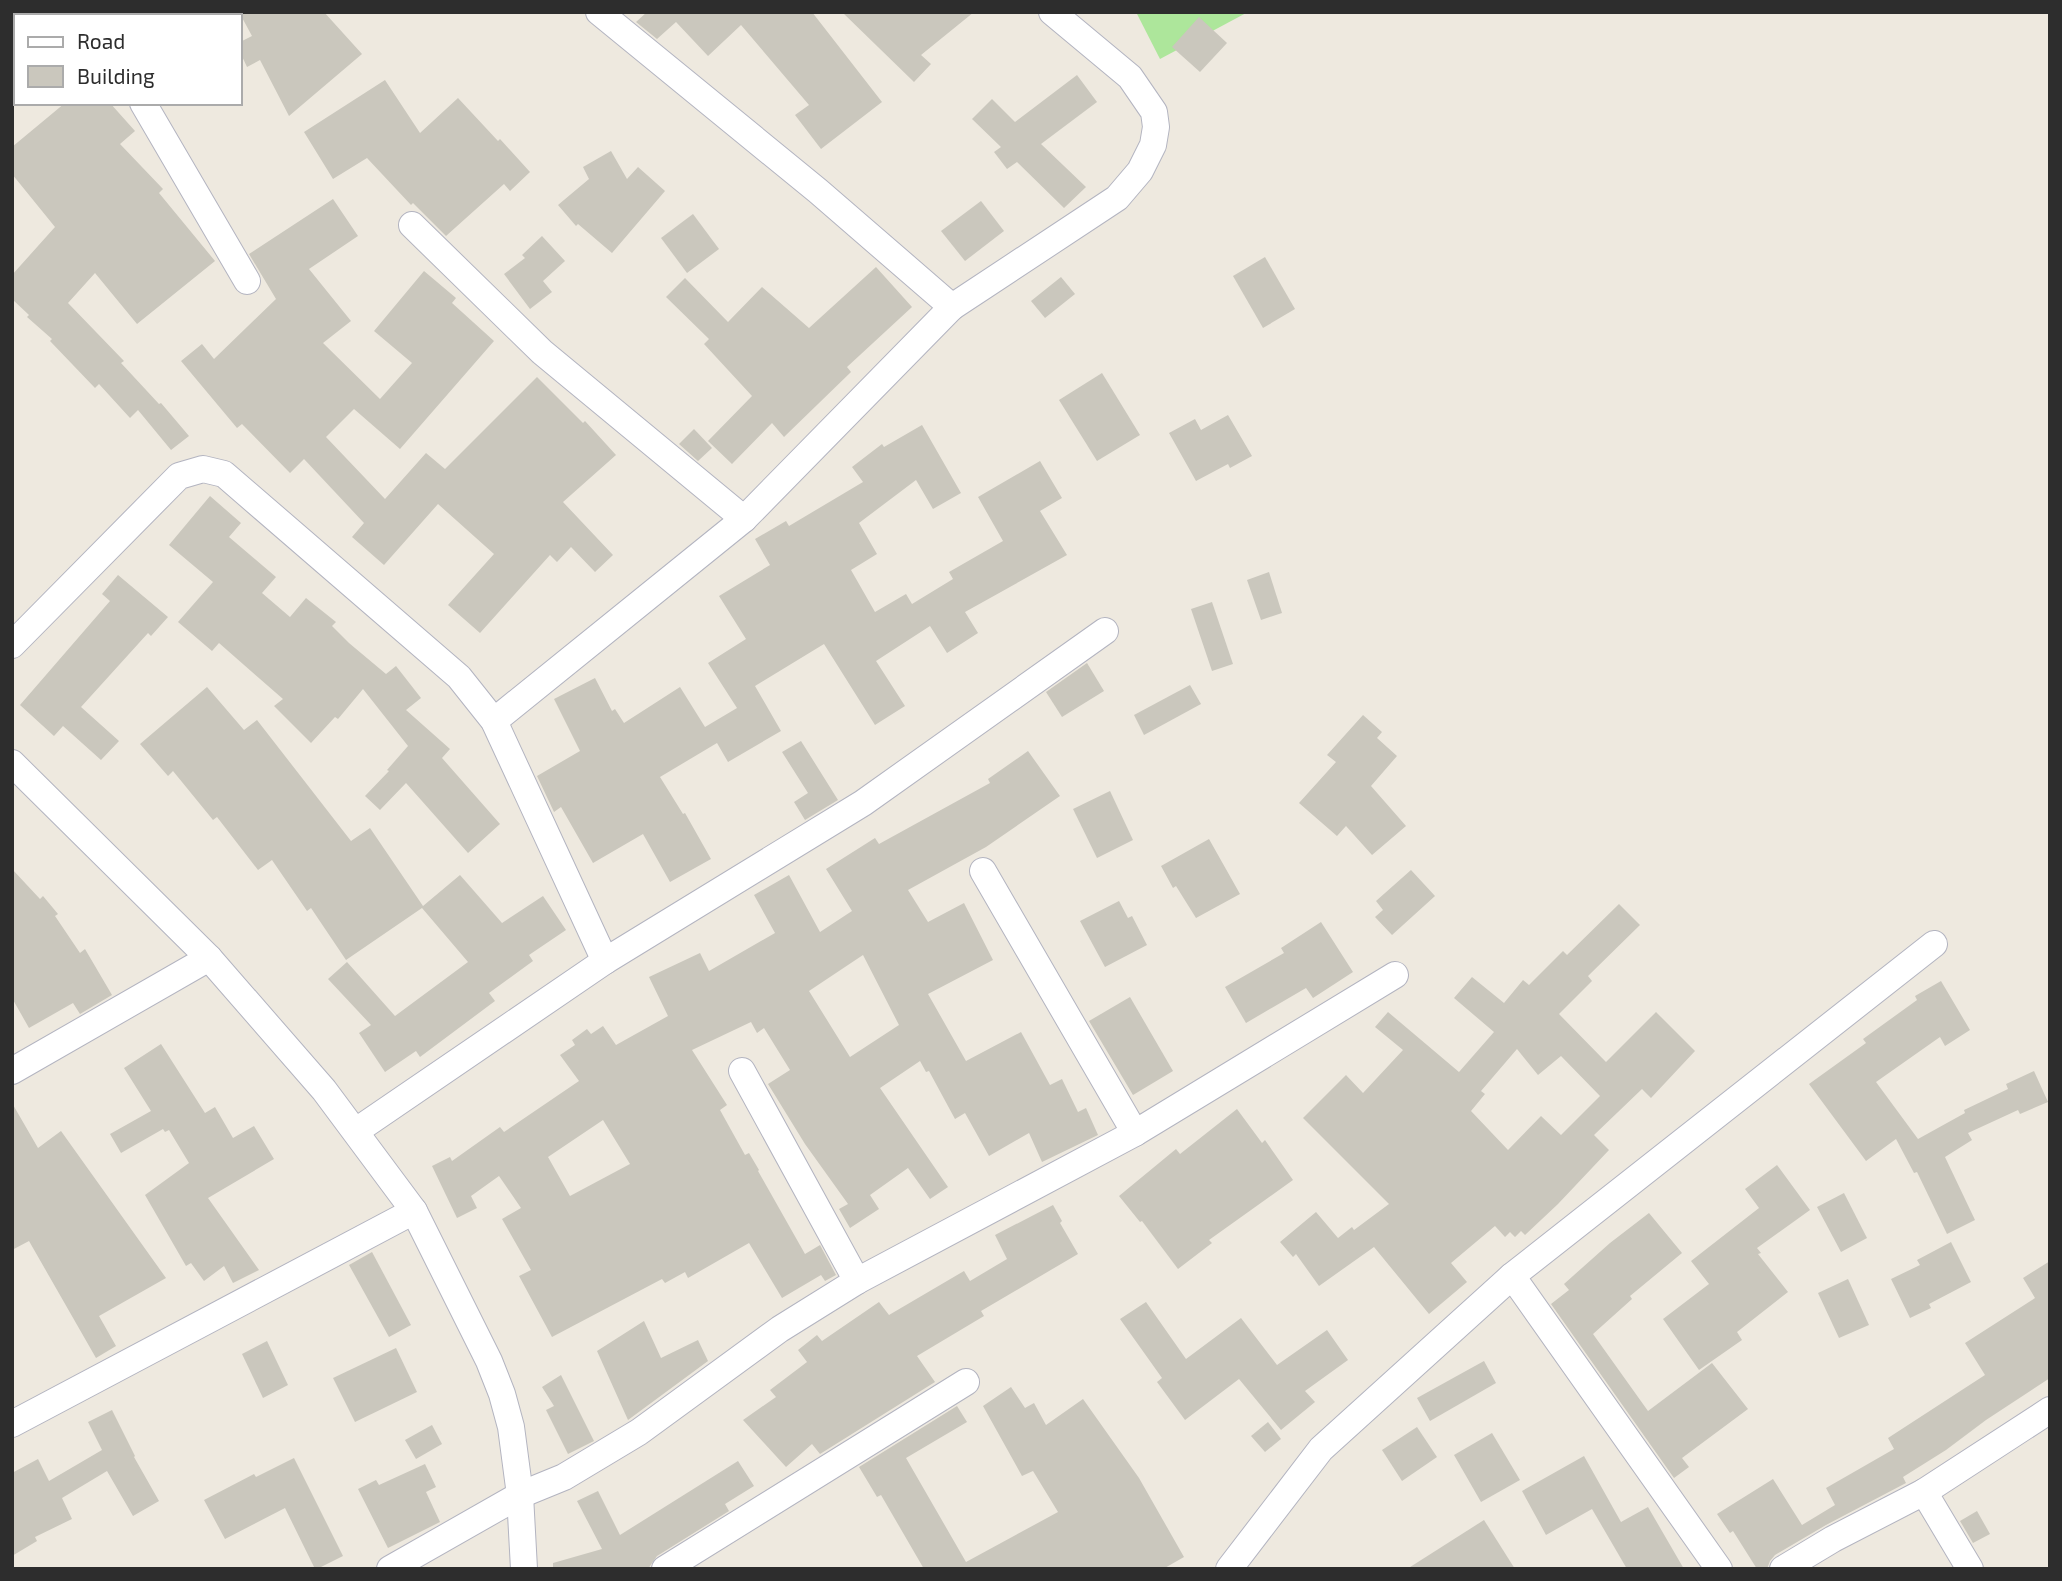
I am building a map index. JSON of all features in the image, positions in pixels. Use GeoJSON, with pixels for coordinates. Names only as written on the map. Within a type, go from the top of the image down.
{"type":"FeatureCollection","features":[{"type":"Feature","properties":{"kind":"street"},"geometry":{"type":"LineString","coordinates":[[599,12],[818,191],[952,307]]}},
{"type":"Feature","properties":{"kind":"street"},"geometry":{"type":"LineString","coordinates":[[494,721],[744,519],[952,307],[1117,198],[1140,171],[1153,145],[1156,127],[1154,112],[1129,77],[1052,12]]}},
{"type":"Feature","properties":{"kind":"street"},"geometry":{"type":"LineString","coordinates":[[145,105],[247,281]]}},
{"type":"Feature","properties":{"kind":"street"},"geometry":{"type":"LineString","coordinates":[[412,225],[542,352],[744,519]]}},
{"type":"Feature","properties":{"kind":"street"},"geometry":{"type":"LineString","coordinates":[[12,646],[179,476],[203,469],[224,474],[459,677],[494,721],[605,961]]}},
{"type":"Feature","properties":{"kind":"street"},"geometry":{"type":"LineString","coordinates":[[356,1131],[605,961],[863,803],[1105,631]]}},
{"type":"Feature","properties":{"kind":"street"},"geometry":{"type":"LineString","coordinates":[[12,763],[209,958],[324,1090],[414,1211],[502,1394],[511,1427],[520,1495],[524,1569]]}},
{"type":"Feature","properties":{"kind":"street"},"geometry":{"type":"LineString","coordinates":[[983,871],[1135,1133]]}},
{"type":"Feature","properties":{"kind":"street"},"geometry":{"type":"LineString","coordinates":[[1229,1569],[1321,1450],[1512,1276],[1934,944]]}},
{"type":"Feature","properties":{"kind":"street"},"geometry":{"type":"LineString","coordinates":[[12,1071],[209,958]]}},
{"type":"Feature","properties":{"kind":"street"},"geometry":{"type":"LineString","coordinates":[[390,1569],[520,1495],[564,1476],[639,1432],[780,1329],[858,1281],[1135,1133],[1395,975]]}},
{"type":"Feature","properties":{"kind":"street"},"geometry":{"type":"LineString","coordinates":[[742,1071],[858,1281]]}},
{"type":"Feature","properties":{"kind":"street"},"geometry":{"type":"LineString","coordinates":[[12,1424],[414,1211]]}},
{"type":"Feature","properties":{"kind":"street"},"geometry":{"type":"LineString","coordinates":[[1512,1276],[1719,1569]]}},
{"type":"Feature","properties":{"kind":"street"},"geometry":{"type":"LineString","coordinates":[[665,1569],[966,1382]]}},
{"type":"Feature","properties":{"kind":"street"},"geometry":{"type":"LineString","coordinates":[[1783,1569],[1833,1539],[1924,1492],[2050,1410]]}},
{"type":"Feature","properties":{"kind":"street"},"geometry":{"type":"LineString","coordinates":[[1924,1492],[1970,1569]]}},
{"type":"Feature","properties":{"kind":"green space"},"geometry":{"type":"Polygon","coordinates":[[[1136,12],[1248,12],[1160,59],[1136,12]]]}},
{"type":"Feature","properties":{"kind":"building"},"geometry":{"type":"Polygon","coordinates":[[[239,12],[324,12],[362,54],[289,116],[260,60],[247,67],[242,56],[242,41],[252,36],[239,12]]]}},
{"type":"Feature","properties":{"kind":"building"},"geometry":{"type":"Polygon","coordinates":[[[647,12],[812,12],[882,102],[821,149],[795,115],[809,105],[741,25],[708,56],[676,22],[657,39],[636,22],[647,12]]]}},
{"type":"Feature","properties":{"kind":"building"},"geometry":{"type":"Polygon","coordinates":[[[842,12],[974,12],[921,55],[931,64],[914,82],[842,12]]]}},
{"type":"Feature","properties":{"kind":"building"},"geometry":{"type":"Polygon","coordinates":[[[1199,17],[1227,43],[1200,72],[1172,47],[1199,17]]]}},
{"type":"Feature","properties":{"kind":"building"},"geometry":{"type":"Polygon","coordinates":[[[1077,75],[1097,102],[1041,144],[1086,187],[1064,208],[1017,162],[1007,169],[994,152],[1001,147],[972,119],[992,99],[1015,122],[1077,75]]]}},
{"type":"Feature","properties":{"kind":"building"},"geometry":{"type":"Polygon","coordinates":[[[385,80],[420,133],[458,98],[530,172],[510,191],[504,184],[446,236],[413,203],[411,205],[367,158],[333,179],[304,132],[385,80]]]}},
{"type":"Feature","properties":{"kind":"building"},"geometry":{"type":"Polygon","coordinates":[[[63,105],[112,105],[135,131],[120,144],[163,189],[159,193],[215,261],[137,324],[95,273],[68,303],[124,361],[121,363],[189,436],[171,450],[138,410],[130,418],[99,384],[95,388],[12,299],[12,275],[55,227],[12,174],[12,147],[63,105]]]}},
{"type":"Feature","properties":{"kind":"building"},"geometry":{"type":"Polygon","coordinates":[[[611,151],[627,179],[638,167],[665,191],[612,253],[578,224],[576,226],[558,205],[589,179],[583,167],[611,151]]]}},
{"type":"Feature","properties":{"kind":"building"},"geometry":{"type":"Polygon","coordinates":[[[333,199],[358,236],[309,269],[351,321],[323,343],[380,399],[412,363],[374,331],[424,271],[456,298],[452,303],[494,341],[400,449],[354,409],[326,437],[385,499],[426,453],[445,469],[537,377],[583,423],[585,421],[616,455],[563,502],[613,555],[595,572],[571,547],[557,562],[550,555],[480,633],[448,605],[494,554],[438,504],[384,565],[352,537],[364,523],[304,459],[290,473],[242,424],[237,428],[181,361],[202,344],[214,359],[276,299],[249,254],[333,199]]]}},
{"type":"Feature","properties":{"kind":"building"},"geometry":{"type":"Polygon","coordinates":[[[981,201],[1004,231],[965,261],[941,231],[981,201]]]}},
{"type":"Feature","properties":{"kind":"building"},"geometry":{"type":"Polygon","coordinates":[[[693,214],[719,249],[687,273],[661,238],[693,214]]]}},
{"type":"Feature","properties":{"kind":"building"},"geometry":{"type":"Polygon","coordinates":[[[542,236],[565,261],[543,281],[552,292],[530,309],[504,274],[525,258],[522,255],[542,236]]]}},
{"type":"Feature","properties":{"kind":"building"},"geometry":{"type":"Polygon","coordinates":[[[1265,257],[1295,309],[1263,328],[1233,276],[1265,257]]]}},
{"type":"Feature","properties":{"kind":"building"},"geometry":{"type":"Polygon","coordinates":[[[876,267],[912,307],[847,367],[851,372],[784,437],[772,423],[732,464],[708,441],[752,396],[704,344],[709,339],[666,297],[685,278],[728,322],[762,287],[809,328],[876,267]]]}},
{"type":"Feature","properties":{"kind":"building"},"geometry":{"type":"Polygon","coordinates":[[[1061,277],[1075,294],[1045,318],[1031,301],[1061,277]]]}},
{"type":"Feature","properties":{"kind":"building"},"geometry":{"type":"Polygon","coordinates":[[[1102,373],[1140,435],[1097,461],[1059,400],[1102,373]]]}},
{"type":"Feature","properties":{"kind":"building"},"geometry":{"type":"Polygon","coordinates":[[[1228,415],[1252,456],[1230,468],[1228,464],[1196,481],[1169,433],[1195,419],[1201,430],[1228,415]]]}},
{"type":"Feature","properties":{"kind":"building"},"geometry":{"type":"Polygon","coordinates":[[[922,425],[961,493],[933,509],[916,480],[859,523],[877,554],[851,570],[875,612],[906,594],[912,604],[953,579],[949,572],[1003,541],[978,497],[1040,461],[1062,498],[1040,511],[1067,555],[965,612],[978,633],[947,653],[930,626],[876,661],[905,706],[875,725],[824,644],[755,686],[781,731],[728,762],[717,743],[660,777],[683,814],[685,813],[711,859],[670,882],[643,834],[593,863],[561,807],[554,812],[537,776],[580,751],[554,699],[595,678],[612,711],[615,709],[624,723],[680,687],[705,727],[737,708],[708,663],[746,639],[719,596],[770,565],[755,539],[786,521],[789,526],[863,482],[852,467],[882,444],[884,447],[922,425]]]}},
{"type":"Feature","properties":{"kind":"building"},"geometry":{"type":"Polygon","coordinates":[[[694,429],[712,448],[698,461],[679,444],[694,429]]]}},
{"type":"Feature","properties":{"kind":"building"},"geometry":{"type":"Polygon","coordinates":[[[210,496],[241,523],[229,537],[276,577],[262,593],[290,617],[306,598],[336,622],[332,626],[386,674],[396,666],[421,698],[406,710],[450,749],[442,758],[500,824],[468,853],[406,783],[380,810],[365,796],[408,746],[363,689],[338,719],[335,717],[311,743],[274,706],[283,699],[219,643],[212,651],[178,622],[213,582],[169,545],[210,496]]]}},
{"type":"Feature","properties":{"kind":"building"},"geometry":{"type":"Polygon","coordinates":[[[1269,572],[1282,613],[1261,620],[1247,580],[1269,572]]]}},
{"type":"Feature","properties":{"kind":"building"},"geometry":{"type":"Polygon","coordinates":[[[118,575],[168,617],[151,636],[148,633],[81,707],[119,741],[101,760],[63,726],[54,736],[20,705],[110,601],[102,594],[118,575]]]}},
{"type":"Feature","properties":{"kind":"building"},"geometry":{"type":"Polygon","coordinates":[[[1212,602],[1233,664],[1212,671],[1191,609],[1212,602]]]}},
{"type":"Feature","properties":{"kind":"building"},"geometry":{"type":"Polygon","coordinates":[[[1087,663],[1104,691],[1062,717],[1046,692],[1087,663]]]}},
{"type":"Feature","properties":{"kind":"building"},"geometry":{"type":"Polygon","coordinates":[[[1190,685],[1201,704],[1144,735],[1134,715],[1190,685]]]}},
{"type":"Feature","properties":{"kind":"building"},"geometry":{"type":"Polygon","coordinates":[[[207,687],[244,730],[257,720],[351,841],[370,828],[423,906],[460,875],[502,923],[543,896],[566,930],[529,955],[533,961],[489,993],[495,1001],[420,1057],[416,1051],[385,1072],[359,1033],[371,1025],[328,979],[347,962],[395,1016],[468,962],[422,908],[346,960],[311,908],[307,911],[272,860],[258,870],[217,817],[213,820],[173,771],[168,776],[140,744],[207,687]]]}},
{"type":"Feature","properties":{"kind":"building"},"geometry":{"type":"Polygon","coordinates":[[[1363,715],[1382,732],[1377,738],[1397,756],[1371,786],[1406,826],[1372,855],[1346,826],[1337,836],[1299,803],[1336,762],[1327,755],[1363,715]]]}},
{"type":"Feature","properties":{"kind":"building"},"geometry":{"type":"Polygon","coordinates":[[[801,741],[838,800],[805,820],[794,802],[808,793],[782,752],[801,741]]]}},
{"type":"Feature","properties":{"kind":"building"},"geometry":{"type":"Polygon","coordinates":[[[1028,751],[1060,796],[986,847],[908,890],[928,922],[964,903],[993,960],[928,994],[966,1061],[1021,1032],[1050,1085],[1062,1079],[1078,1112],[1086,1108],[1098,1135],[1042,1162],[1029,1133],[989,1156],[965,1113],[955,1119],[929,1071],[926,1072],[920,1061],[880,1088],[948,1187],[930,1199],[908,1168],[870,1195],[879,1209],[850,1228],[839,1209],[848,1204],[805,1144],[768,1084],[790,1070],[764,1028],[757,1033],[751,1022],[692,1050],[727,1105],[720,1110],[745,1155],[749,1153],[805,1254],[820,1245],[836,1275],[825,1281],[821,1275],[782,1298],[749,1243],[688,1278],[685,1272],[665,1283],[662,1279],[552,1337],[519,1276],[531,1270],[502,1219],[521,1208],[499,1176],[471,1196],[477,1208],[457,1218],[432,1166],[450,1157],[452,1161],[500,1127],[504,1132],[579,1081],[560,1055],[575,1045],[572,1040],[587,1029],[591,1034],[603,1026],[616,1045],[668,1016],[649,977],[700,953],[709,971],[775,933],[754,895],[789,875],[820,932],[852,911],[826,869],[875,838],[879,844],[990,783],[988,779],[1028,751]],[[863,955],[809,991],[850,1057],[899,1025],[863,955]],[[603,1120],[548,1157],[570,1196],[630,1164],[603,1120]]]}},
{"type":"Feature","properties":{"kind":"building"},"geometry":{"type":"Polygon","coordinates":[[[1110,791],[1133,840],[1097,858],[1073,809],[1110,791]]]}},
{"type":"Feature","properties":{"kind":"building"},"geometry":{"type":"Polygon","coordinates":[[[1209,839],[1240,894],[1196,918],[1176,886],[1173,888],[1161,866],[1209,839]]]}},
{"type":"Feature","properties":{"kind":"building"},"geometry":{"type":"Polygon","coordinates":[[[12,869],[40,899],[43,896],[58,914],[55,916],[80,953],[85,949],[112,995],[80,1014],[73,1003],[29,1028],[12,998],[12,869]]]}},
{"type":"Feature","properties":{"kind":"building"},"geometry":{"type":"Polygon","coordinates":[[[1411,870],[1435,896],[1392,935],[1375,917],[1383,910],[1376,901],[1411,870]]]}},
{"type":"Feature","properties":{"kind":"building"},"geometry":{"type":"Polygon","coordinates":[[[1119,901],[1128,918],[1132,916],[1147,945],[1105,967],[1080,921],[1119,901]]]}},
{"type":"Feature","properties":{"kind":"building"},"geometry":{"type":"Polygon","coordinates":[[[1619,904],[1640,925],[1588,976],[1592,981],[1559,1014],[1606,1062],[1656,1012],[1695,1051],[1651,1098],[1642,1089],[1594,1135],[1609,1150],[1525,1235],[1521,1231],[1515,1237],[1510,1232],[1505,1237],[1495,1226],[1451,1263],[1467,1282],[1429,1314],[1374,1247],[1319,1286],[1296,1254],[1293,1257],[1280,1242],[1316,1212],[1338,1238],[1352,1227],[1354,1230],[1389,1204],[1303,1118],[1346,1075],[1363,1093],[1403,1050],[1375,1027],[1388,1012],[1459,1072],[1494,1032],[1454,998],[1472,977],[1504,1003],[1523,980],[1529,985],[1563,951],[1567,955],[1619,904]],[[1517,1049],[1481,1091],[1485,1094],[1471,1111],[1508,1150],[1541,1116],[1561,1135],[1600,1096],[1561,1056],[1538,1075],[1517,1049]]]}},
{"type":"Feature","properties":{"kind":"building"},"geometry":{"type":"Polygon","coordinates":[[[1321,922],[1353,972],[1313,998],[1306,988],[1246,1023],[1225,987],[1284,953],[1281,948],[1321,922]]]}},
{"type":"Feature","properties":{"kind":"building"},"geometry":{"type":"Polygon","coordinates":[[[1941,981],[1970,1030],[1945,1046],[1940,1037],[1876,1082],[1918,1139],[1965,1113],[1964,1110],[2008,1089],[2006,1084],[2034,1071],[2048,1102],[2020,1114],[2018,1110],[1968,1133],[1972,1140],[1945,1157],[1975,1220],[1947,1234],[1917,1172],[1914,1173],[1896,1139],[1866,1161],[1809,1084],[1866,1043],[1863,1039],[1917,1000],[1915,996],[1941,981]]]}},
{"type":"Feature","properties":{"kind":"building"},"geometry":{"type":"Polygon","coordinates":[[[1130,997],[1173,1071],[1133,1095],[1089,1021],[1130,997]]]}},
{"type":"Feature","properties":{"kind":"building"},"geometry":{"type":"Polygon","coordinates":[[[161,1044],[205,1113],[215,1107],[233,1138],[254,1126],[274,1159],[208,1198],[259,1270],[233,1283],[224,1266],[204,1281],[191,1263],[186,1266],[145,1195],[189,1163],[169,1130],[165,1132],[163,1129],[121,1153],[110,1134],[151,1111],[124,1068],[161,1044]]]}},
{"type":"Feature","properties":{"kind":"building"},"geometry":{"type":"Polygon","coordinates":[[[12,1103],[38,1148],[61,1131],[166,1278],[99,1316],[116,1346],[96,1358],[29,1241],[12,1250],[12,1103]]]}},
{"type":"Feature","properties":{"kind":"building"},"geometry":{"type":"Polygon","coordinates":[[[1237,1109],[1262,1143],[1265,1140],[1293,1180],[1209,1240],[1212,1243],[1178,1269],[1142,1221],[1140,1222],[1119,1196],[1176,1149],[1180,1154],[1237,1109]]]}},
{"type":"Feature","properties":{"kind":"building"},"geometry":{"type":"Polygon","coordinates":[[[1777,1165],[1810,1210],[1757,1248],[1761,1253],[1758,1254],[1788,1292],[1737,1332],[1742,1340],[1699,1370],[1663,1319],[1709,1284],[1691,1261],[1759,1208],[1745,1189],[1777,1165]]]}},
{"type":"Feature","properties":{"kind":"building"},"geometry":{"type":"Polygon","coordinates":[[[1844,1193],[1867,1238],[1841,1252],[1817,1207],[1844,1193]]]}},
{"type":"Feature","properties":{"kind":"building"},"geometry":{"type":"Polygon","coordinates":[[[1053,1205],[1078,1254],[981,1311],[984,1316],[917,1356],[935,1382],[820,1454],[812,1444],[786,1467],[743,1420],[776,1397],[770,1390],[807,1362],[798,1350],[817,1335],[822,1341],[879,1302],[889,1315],[964,1271],[970,1281],[1007,1259],[995,1235],[1053,1205]]]}},
{"type":"Feature","properties":{"kind":"building"},"geometry":{"type":"Polygon","coordinates":[[[1649,1213],[1682,1253],[1630,1296],[1632,1299],[1593,1334],[1648,1411],[1712,1363],[1748,1409],[1682,1458],[1689,1467],[1674,1478],[1551,1304],[1569,1290],[1564,1284],[1649,1213]]]}},
{"type":"Feature","properties":{"kind":"building"},"geometry":{"type":"Polygon","coordinates":[[[1951,1242],[1971,1282],[1929,1304],[1931,1308],[1910,1318],[1891,1279],[1920,1265],[1917,1260],[1951,1242]]]}},
{"type":"Feature","properties":{"kind":"building"},"geometry":{"type":"Polygon","coordinates":[[[372,1252],[411,1325],[389,1337],[349,1265],[372,1252]]]}},
{"type":"Feature","properties":{"kind":"building"},"geometry":{"type":"Polygon","coordinates":[[[2050,1261],[2050,1378],[1903,1477],[1906,1483],[1775,1555],[1767,1569],[1757,1569],[1733,1531],[1730,1533],[1717,1514],[1773,1479],[1802,1525],[1835,1505],[1826,1488],[1894,1449],[1888,1438],[1985,1375],[1965,1343],[2035,1298],[2023,1278],[2050,1261]]]}},
{"type":"Feature","properties":{"kind":"building"},"geometry":{"type":"Polygon","coordinates":[[[1848,1279],[1869,1325],[1839,1338],[1818,1293],[1848,1279]]]}},
{"type":"Feature","properties":{"kind":"building"},"geometry":{"type":"Polygon","coordinates":[[[1146,1302],[1186,1359],[1241,1318],[1277,1365],[1327,1330],[1348,1360],[1305,1391],[1315,1402],[1281,1430],[1239,1379],[1185,1420],[1157,1382],[1162,1378],[1120,1319],[1146,1302]]]}},
{"type":"Feature","properties":{"kind":"building"},"geometry":{"type":"Polygon","coordinates":[[[644,1321],[661,1358],[698,1340],[708,1361],[628,1420],[597,1351],[644,1321]]]}},
{"type":"Feature","properties":{"kind":"building"},"geometry":{"type":"Polygon","coordinates":[[[267,1341],[288,1385],[263,1398],[242,1354],[267,1341]]]}},
{"type":"Feature","properties":{"kind":"building"},"geometry":{"type":"Polygon","coordinates":[[[396,1348],[417,1392],[355,1422],[333,1378],[396,1348]]]}},
{"type":"Feature","properties":{"kind":"building"},"geometry":{"type":"Polygon","coordinates":[[[1484,1361],[1496,1383],[1430,1421],[1417,1398],[1484,1361]]]}},
{"type":"Feature","properties":{"kind":"building"},"geometry":{"type":"Polygon","coordinates":[[[561,1375],[594,1441],[568,1454],[546,1410],[554,1406],[542,1387],[561,1375]]]}},
{"type":"Feature","properties":{"kind":"building"},"geometry":{"type":"Polygon","coordinates":[[[1011,1387],[1025,1408],[1034,1403],[1046,1425],[1083,1399],[1139,1478],[1184,1557],[1163,1569],[924,1569],[881,1495],[877,1497],[859,1467],[957,1406],[967,1422],[906,1458],[966,1562],[1058,1512],[1033,1471],[1022,1476],[983,1406],[1011,1387]]]}},
{"type":"Feature","properties":{"kind":"building"},"geometry":{"type":"Polygon","coordinates":[[[112,1410],[159,1501],[133,1516],[107,1471],[62,1498],[72,1519],[35,1537],[37,1541],[12,1556],[12,1473],[38,1459],[49,1481],[102,1450],[88,1422],[112,1410]]]}},
{"type":"Feature","properties":{"kind":"building"},"geometry":{"type":"Polygon","coordinates":[[[1268,1422],[1281,1439],[1265,1452],[1251,1436],[1268,1422]]]}},
{"type":"Feature","properties":{"kind":"building"},"geometry":{"type":"Polygon","coordinates":[[[432,1425],[442,1444],[416,1459],[405,1440],[432,1425]]]}},
{"type":"Feature","properties":{"kind":"building"},"geometry":{"type":"Polygon","coordinates":[[[1417,1427],[1437,1457],[1402,1481],[1382,1450],[1417,1427]]]}},
{"type":"Feature","properties":{"kind":"building"},"geometry":{"type":"Polygon","coordinates":[[[1492,1433],[1520,1480],[1481,1502],[1454,1455],[1492,1433]]]}},
{"type":"Feature","properties":{"kind":"building"},"geometry":{"type":"Polygon","coordinates":[[[1584,1456],[1621,1522],[1648,1507],[1684,1569],[1627,1569],[1592,1509],[1546,1535],[1522,1491],[1584,1456]]]}},
{"type":"Feature","properties":{"kind":"building"},"geometry":{"type":"Polygon","coordinates":[[[294,1458],[343,1556],[317,1569],[285,1508],[225,1539],[204,1500],[254,1474],[256,1477],[294,1458]]]}},
{"type":"Feature","properties":{"kind":"building"},"geometry":{"type":"Polygon","coordinates":[[[738,1461],[754,1486],[725,1504],[729,1511],[657,1556],[648,1569],[553,1569],[553,1563],[602,1549],[577,1501],[598,1491],[620,1535],[738,1461]]]}},
{"type":"Feature","properties":{"kind":"building"},"geometry":{"type":"Polygon","coordinates":[[[425,1464],[436,1487],[426,1492],[440,1522],[388,1548],[358,1489],[376,1480],[379,1485],[425,1464]]]}},
{"type":"Feature","properties":{"kind":"building"},"geometry":{"type":"Polygon","coordinates":[[[1977,1511],[1990,1534],[1973,1543],[1960,1521],[1977,1511]]]}},
{"type":"Feature","properties":{"kind":"building"},"geometry":{"type":"Polygon","coordinates":[[[1484,1520],[1515,1569],[1407,1569],[1484,1520]]]}}]}
